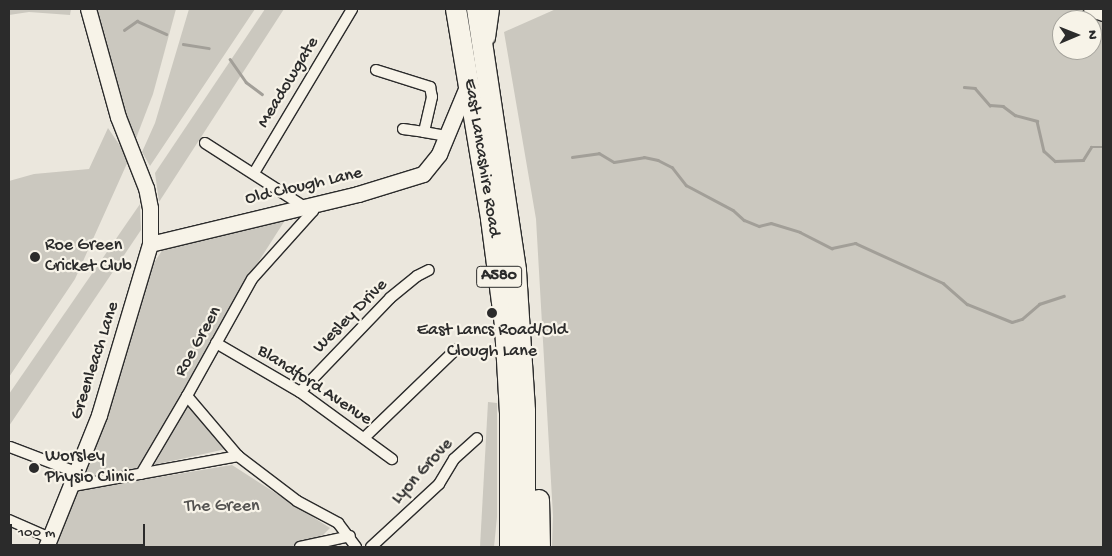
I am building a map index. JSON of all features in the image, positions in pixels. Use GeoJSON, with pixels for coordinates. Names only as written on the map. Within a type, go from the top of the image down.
{"type":"FeatureCollection","features":[{"type":"Feature","properties":{"kind":"highway","name":"East Lancashire Road"},"geometry":{"type":"LineString","coordinates":[[456,9],[478,135],[505,326],[510,413],[509,547]]}},
{"type":"Feature","properties":{"kind":"highway","name":"East Lancashire Road"},"geometry":{"type":"LineString","coordinates":[[477,9],[488,72],[516,271],[522,354],[525,547]]}},
{"type":"Feature","properties":{"kind":"highway"},"geometry":{"type":"LineString","coordinates":[[522,354],[534,420],[540,547]]}},
{"type":"Feature","properties":{"kind":"street","name":"Greenleach Lane"},"geometry":{"type":"LineString","coordinates":[[48,542],[75,480],[107,394],[150,244],[150,208],[141,170],[124,136],[88,9]]}},
{"type":"Feature","properties":{"kind":"street","name":"Meadowgate"},"geometry":{"type":"LineString","coordinates":[[254,173],[352,9]]}},
{"type":"Feature","properties":{"kind":"street","name":"Old Clough Lane"},"geometry":{"type":"LineString","coordinates":[[150,244],[423,174],[439,154],[469,84],[470,9]]}},
{"type":"Feature","properties":{"kind":"street"},"geometry":{"type":"LineString","coordinates":[[488,72],[487,30],[492,9]]}},
{"type":"Feature","properties":{"kind":"street"},"geometry":{"type":"LineString","coordinates":[[1091,9],[1103,13]]}},
{"type":"Feature","properties":{"kind":"street"},"geometry":{"type":"LineString","coordinates":[[376,70],[430,87],[432,97],[424,132]]}},
{"type":"Feature","properties":{"kind":"street"},"geometry":{"type":"LineString","coordinates":[[403,129],[446,136],[462,126],[478,135]]}},
{"type":"Feature","properties":{"kind":"street"},"geometry":{"type":"LineString","coordinates":[[205,143],[308,205]]}},
{"type":"Feature","properties":{"kind":"street","name":"Roe Green"},"geometry":{"type":"LineString","coordinates":[[308,205],[313,211],[252,279],[187,396],[238,456],[298,501],[338,523],[350,536],[356,547]]}},
{"type":"Feature","properties":{"kind":"street","name":"Wesley Drive"},"geometry":{"type":"LineString","coordinates":[[300,392],[390,298],[417,276],[429,270]]}},
{"type":"Feature","properties":{"kind":"street","name":"Blandford Avenue"},"geometry":{"type":"LineString","coordinates":[[216,343],[300,392],[392,459]]}},
{"type":"Feature","properties":{"kind":"street"},"geometry":{"type":"LineString","coordinates":[[364,438],[455,350]]}},
{"type":"Feature","properties":{"kind":"street"},"geometry":{"type":"LineString","coordinates":[[141,474],[187,396]]}},
{"type":"Feature","properties":{"kind":"street","name":"Lyon Grove"},"geometry":{"type":"LineString","coordinates":[[371,547],[438,484],[454,459],[477,438]]}},
{"type":"Feature","properties":{"kind":"street"},"geometry":{"type":"LineString","coordinates":[[10,447],[75,480],[141,474],[238,456]]}},
{"type":"Feature","properties":{"kind":"street"},"geometry":{"type":"LineString","coordinates":[[9,520],[48,542]]}},
{"type":"Feature","properties":{"kind":"street"},"geometry":{"type":"LineString","coordinates":[[300,547],[350,536]]}},
{"type":"Feature","properties":{"kind":"green space"},"geometry":{"type":"Polygon","coordinates":[[[9,9],[71,9],[70,15],[29,12],[9,15],[9,9]]]}},
{"type":"Feature","properties":{"kind":"green space"},"geometry":{"type":"Polygon","coordinates":[[[91,9],[176,9],[153,94],[135,141],[91,9]]]}},
{"type":"Feature","properties":{"kind":"green space"},"geometry":{"type":"Polygon","coordinates":[[[189,9],[255,9],[150,166],[142,152],[155,123],[189,9]]]}},
{"type":"Feature","properties":{"kind":"green space"},"geometry":{"type":"Polygon","coordinates":[[[265,9],[284,9],[159,202],[155,173],[265,9]]]}},
{"type":"Feature","properties":{"kind":"green space"},"geometry":{"type":"Polygon","coordinates":[[[556,9],[1072,10],[1052,10],[1052,60],[1102,60],[1103,19],[1103,547],[552,547],[553,516],[536,219],[504,32],[556,9]]]}},
{"type":"Feature","properties":{"kind":"green space","name":"Roe Green Cricket Club"},"geometry":{"type":"Polygon","coordinates":[[[108,128],[129,159],[75,279],[9,377],[9,181],[34,174],[89,169],[108,128]]]}},
{"type":"Feature","properties":{"kind":"green space"},"geometry":{"type":"Polygon","coordinates":[[[140,204],[141,230],[9,426],[9,394],[140,204]]]}},
{"type":"Feature","properties":{"kind":"green space"},"geometry":{"type":"Polygon","coordinates":[[[289,214],[250,275],[139,469],[83,478],[152,266],[163,249],[289,214]]]}},
{"type":"Feature","properties":{"kind":"green space"},"geometry":{"type":"Polygon","coordinates":[[[488,402],[497,403],[497,517],[494,547],[480,547],[488,402]]]}},
{"type":"Feature","properties":{"kind":"green space"},"geometry":{"type":"Polygon","coordinates":[[[188,405],[226,449],[154,465],[188,405]]]}},
{"type":"Feature","properties":{"kind":"green space","name":"The Green"},"geometry":{"type":"Polygon","coordinates":[[[232,465],[330,528],[323,535],[291,547],[52,547],[75,491],[232,465]]]}},
{"type":"Feature","properties":{"kind":"waterway"},"geometry":{"type":"LineString","coordinates":[[124,30],[137,21],[166,34]]}},
{"type":"Feature","properties":{"kind":"waterway"},"geometry":{"type":"LineString","coordinates":[[183,44],[209,48]]}},
{"type":"Feature","properties":{"kind":"waterway"},"geometry":{"type":"LineString","coordinates":[[230,59],[246,82],[262,94]]}},
{"type":"Feature","properties":{"kind":"waterway"},"geometry":{"type":"LineString","coordinates":[[964,87],[975,88],[990,105],[1003,106],[1015,115],[1037,121],[1044,151],[1055,161],[1083,160],[1091,147],[1103,147]]}},
{"type":"Feature","properties":{"kind":"waterway"},"geometry":{"type":"LineString","coordinates":[[572,157],[599,153],[614,162],[644,157],[658,160],[672,167],[686,185],[733,210],[744,220],[759,226],[771,223],[800,232],[832,248],[855,243],[943,283],[967,304],[1012,322],[1022,319],[1039,304],[1064,296]]}},
{"type":"Feature","properties":{"kind":"place","name":"Roe Green Cricket Club"},"geometry":{"type":"Point","coordinates":[35,257]}},
{"type":"Feature","properties":{"kind":"place","name":"East Lancs Road/Old Clough Lane"},"geometry":{"type":"Point","coordinates":[492,313]}},
{"type":"Feature","properties":{"kind":"place","name":"Worsley Physio Clinic"},"geometry":{"type":"Point","coordinates":[34,468]}}]}
